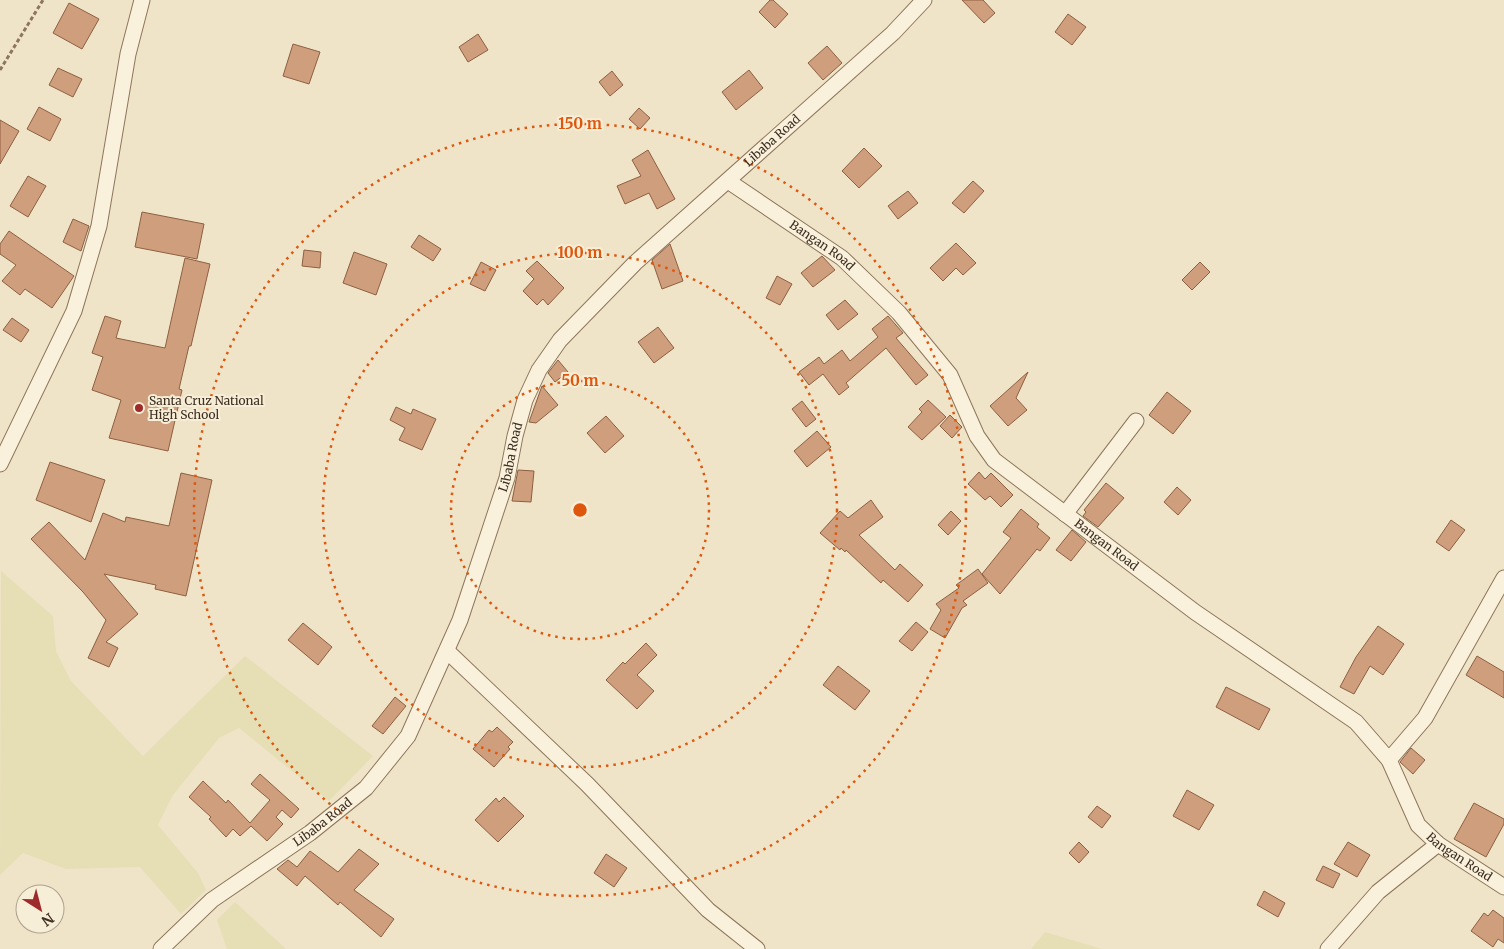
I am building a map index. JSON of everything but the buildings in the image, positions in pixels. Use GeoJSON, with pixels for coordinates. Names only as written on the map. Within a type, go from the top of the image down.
{"type":"FeatureCollection","features":[{"type":"Feature","properties":{"kind":"street"},"geometry":{"type":"LineString","coordinates":[[0,464],[74,311],[99,226],[128,54],[142,0]]}},
{"type":"Feature","properties":{"kind":"street","name":"Libaba Road"},"geometry":{"type":"LineString","coordinates":[[161,949],[212,900],[310,833],[366,788],[408,736],[460,620],[507,478],[515,436],[525,400],[539,370],[560,340],[635,263],[893,33],[924,0]]}},
{"type":"Feature","properties":{"kind":"street","name":"Bangan Road"},"geometry":{"type":"LineString","coordinates":[[728,181],[842,258],[898,313],[950,375],[977,436],[994,460],[1195,612],[1356,722],[1389,760],[1418,825],[1438,844],[1504,887]]}},
{"type":"Feature","properties":{"kind":"street"},"geometry":{"type":"LineString","coordinates":[[1065,514],[1136,421]]}},
{"type":"Feature","properties":{"kind":"street"},"geometry":{"type":"LineString","coordinates":[[1389,760],[1424,718],[1504,578]]}},
{"type":"Feature","properties":{"kind":"street"},"geometry":{"type":"LineString","coordinates":[[447,651],[587,784],[708,910],[756,949]]}},
{"type":"Feature","properties":{"kind":"street"},"geometry":{"type":"LineString","coordinates":[[1328,949],[1378,892],[1438,844]]}},
{"type":"Feature","properties":{"kind":"path"},"geometry":{"type":"LineString","coordinates":[[0,70],[43,0]]}},
{"type":"Feature","properties":{"kind":"shaded area"},"geometry":{"type":"Polygon","coordinates":[[[1,571],[53,616],[56,651],[71,681],[143,756],[245,656],[373,756],[329,801],[239,728],[219,738],[173,795],[158,825],[198,873],[206,890],[181,914],[140,867],[66,869],[23,853],[0,875],[1,571]]]}},
{"type":"Feature","properties":{"kind":"shaded area"},"geometry":{"type":"Polygon","coordinates":[[[235,902],[286,949],[227,949],[217,920],[235,902]]]}},
{"type":"Feature","properties":{"kind":"shaded area"},"geometry":{"type":"Polygon","coordinates":[[[1045,932],[1102,949],[1031,949],[1045,932]]]}},
{"type":"Feature","properties":{"kind":"place","name":"Santa Cruz National High School"},"geometry":{"type":"Point","coordinates":[139,408]}}]}
